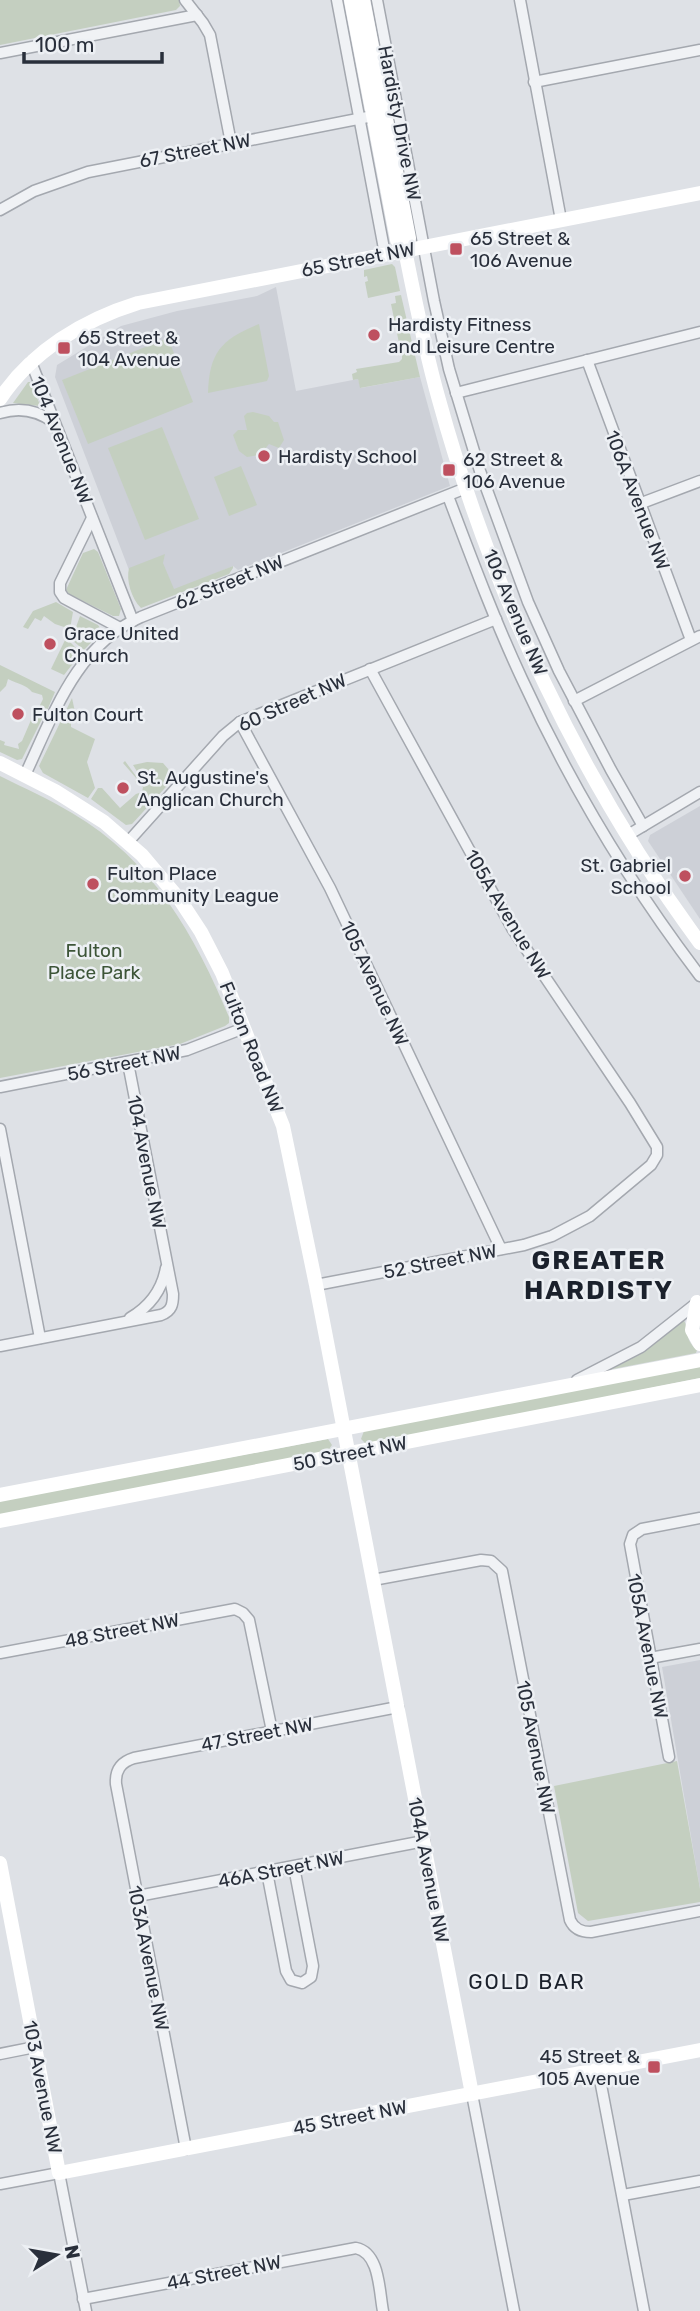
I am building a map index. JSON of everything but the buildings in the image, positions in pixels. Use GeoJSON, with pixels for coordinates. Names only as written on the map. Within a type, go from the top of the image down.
{"type":"FeatureCollection","features":[{"type":"Feature","properties":{"kind":"street"},"geometry":{"type":"LineString","coordinates":[[185,0],[210,35],[231,143]]}},
{"type":"Feature","properties":{"kind":"street"},"geometry":{"type":"LineString","coordinates":[[337,0],[379,114]]}},
{"type":"Feature","properties":{"kind":"street","name":"106 Avenue NW"},"geometry":{"type":"LineString","coordinates":[[351,0],[379,114],[386,254]]}},
{"type":"Feature","properties":{"kind":"street","name":"106 Avenue NW"},"geometry":{"type":"LineString","coordinates":[[363,0],[397,240],[405,250],[436,389],[466,488],[510,603],[536,662],[593,775],[628,835],[700,943]]}},
{"type":"Feature","properties":{"kind":"street","name":"Hardisty Drive NW"},"geometry":{"type":"LineString","coordinates":[[377,0],[379,114],[424,247]]}},
{"type":"Feature","properties":{"kind":"street"},"geometry":{"type":"LineString","coordinates":[[520,0],[561,220]]}},
{"type":"Feature","properties":{"kind":"street"},"geometry":{"type":"LineString","coordinates":[[0,53],[197,15]]}},
{"type":"Feature","properties":{"kind":"street"},"geometry":{"type":"LineString","coordinates":[[534,82],[700,50]]}},
{"type":"Feature","properties":{"kind":"street","name":"67 Street NW"},"geometry":{"type":"LineString","coordinates":[[0,210],[34,191],[75,175],[379,114]]}},
{"type":"Feature","properties":{"kind":"street","name":"65 Street NW"},"geometry":{"type":"LineString","coordinates":[[31,362],[76,329],[103,315],[138,303],[700,193]]}},
{"type":"Feature","properties":{"kind":"street","name":"106 Avenue NW"},"geometry":{"type":"LineString","coordinates":[[424,247],[456,393],[508,551],[528,602],[574,701],[643,826]]}},
{"type":"Feature","properties":{"kind":"street"},"geometry":{"type":"LineString","coordinates":[[456,393],[700,332]]}},
{"type":"Feature","properties":{"kind":"street","name":"106A Avenue NW"},"geometry":{"type":"LineString","coordinates":[[587,360],[639,504],[695,638]]}},
{"type":"Feature","properties":{"kind":"street"},"geometry":{"type":"LineString","coordinates":[[0,399],[31,362]]}},
{"type":"Feature","properties":{"kind":"street","name":"104 Avenue NW"},"geometry":{"type":"LineString","coordinates":[[31,362],[133,621]]}},
{"type":"Feature","properties":{"kind":"street"},"geometry":{"type":"LineString","coordinates":[[0,413],[13,410],[31,411],[44,415],[55,423]]}},
{"type":"Feature","properties":{"kind":"street"},"geometry":{"type":"LineString","coordinates":[[639,504],[700,481]]}},
{"type":"Feature","properties":{"kind":"street","name":"62 Street NW"},"geometry":{"type":"LineString","coordinates":[[25,775],[78,670],[93,651],[120,628],[466,488]]}},
{"type":"Feature","properties":{"kind":"street","name":"106 Avenue NW"},"geometry":{"type":"LineString","coordinates":[[448,496],[496,619],[536,709],[582,797],[639,889],[700,976]]}},
{"type":"Feature","properties":{"kind":"street","name":"104 Avenue NW"},"geometry":{"type":"LineString","coordinates":[[92,517],[60,583],[60,592],[64,598],[120,628]]}},
{"type":"Feature","properties":{"kind":"street","name":"60 Street NW"},"geometry":{"type":"LineString","coordinates":[[128,842],[223,736],[240,722],[496,619]]}},
{"type":"Feature","properties":{"kind":"street"},"geometry":{"type":"LineString","coordinates":[[574,701],[695,638]]}},
{"type":"Feature","properties":{"kind":"street","name":"105A Avenue NW"},"geometry":{"type":"LineString","coordinates":[[370,669],[512,928],[636,1112],[654,1140],[657,1152]]}},
{"type":"Feature","properties":{"kind":"street","name":"105 Avenue NW"},"geometry":{"type":"LineString","coordinates":[[240,722],[330,888],[501,1249]]}},
{"type":"Feature","properties":{"kind":"street","name":"Fulton Road NW"},"geometry":{"type":"LineString","coordinates":[[0,763],[87,810],[128,842],[167,882],[197,924],[217,962],[287,1137],[344,1429]]}},
{"type":"Feature","properties":{"kind":"street"},"geometry":{"type":"LineString","coordinates":[[628,835],[700,792]]}},
{"type":"Feature","properties":{"kind":"street","name":"56 Street NW"},"geometry":{"type":"LineString","coordinates":[[0,1087],[196,1048],[244,1028]]}},
{"type":"Feature","properties":{"kind":"street","name":"104 Avenue NW"},"geometry":{"type":"LineString","coordinates":[[120,1323],[161,1315],[171,1309],[173,1294],[128,1063]]}},
{"type":"Feature","properties":{"kind":"street"},"geometry":{"type":"LineString","coordinates":[[0,1129],[40,1338]]}},
{"type":"Feature","properties":{"kind":"street","name":"52 Street NW"},"geometry":{"type":"LineString","coordinates":[[316,1285],[543,1240],[582,1222],[651,1166],[657,1152]]}},
{"type":"Feature","properties":{"kind":"street","name":"104 Avenue NW"},"geometry":{"type":"LineString","coordinates":[[120,1323],[137,1314],[154,1297],[162,1283],[167,1261]]}},
{"type":"Feature","properties":{"kind":"street"},"geometry":{"type":"LineString","coordinates":[[699,1301],[692,1330],[700,1344]]}},
{"type":"Feature","properties":{"kind":"street"},"geometry":{"type":"LineString","coordinates":[[565,1386],[628,1355],[654,1338],[699,1301]]}},
{"type":"Feature","properties":{"kind":"street"},"geometry":{"type":"LineString","coordinates":[[0,1346],[120,1323]]}},
{"type":"Feature","properties":{"kind":"street","name":"50 Street NW"},"geometry":{"type":"LineString","coordinates":[[0,1495],[700,1360]]}},
{"type":"Feature","properties":{"kind":"street","name":"50 Street NW"},"geometry":{"type":"LineString","coordinates":[[0,1521],[700,1385]]}},
{"type":"Feature","properties":{"kind":"street","name":"104A Avenue NW"},"geometry":{"type":"LineString","coordinates":[[344,1429],[513,2311]]}},
{"type":"Feature","properties":{"kind":"street","name":"105A Avenue NW"},"geometry":{"type":"LineString","coordinates":[[669,1757],[630,1544],[633,1535],[642,1529],[700,1518]]}},
{"type":"Feature","properties":{"kind":"street","name":"105 Avenue NW"},"geometry":{"type":"LineString","coordinates":[[373,1580],[481,1560],[496,1564],[504,1577],[570,1920],[577,1930],[591,1932],[699,1915]]}},
{"type":"Feature","properties":{"kind":"street","name":"48 Street NW"},"geometry":{"type":"LineString","coordinates":[[0,1653],[235,1609],[243,1613],[251,1625],[272,1731]]}},
{"type":"Feature","properties":{"kind":"street"},"geometry":{"type":"LineString","coordinates":[[650,1658],[700,1649]]}},
{"type":"Feature","properties":{"kind":"street","name":"47 Street NW"},"geometry":{"type":"LineString","coordinates":[[118,1768],[126,1760],[134,1758],[398,1707]]}},
{"type":"Feature","properties":{"kind":"street","name":"103A Avenue NW"},"geometry":{"type":"LineString","coordinates":[[118,1768],[116,1784],[186,2148]]}},
{"type":"Feature","properties":{"kind":"street","name":"46A Street NW"},"geometry":{"type":"LineString","coordinates":[[138,1896],[424,1841]]}},
{"type":"Feature","properties":{"kind":"street","name":"103 Avenue NW"},"geometry":{"type":"LineString","coordinates":[[0,1863],[86,2311]]}},
{"type":"Feature","properties":{"kind":"street"},"geometry":{"type":"LineString","coordinates":[[267,1872],[286,1971],[291,1980],[302,1983],[311,1977],[313,1966],[294,1867]]}},
{"type":"Feature","properties":{"kind":"street"},"geometry":{"type":"LineString","coordinates":[[0,2054],[35,2047]]}},
{"type":"Feature","properties":{"kind":"street","name":"45 Street NW"},"geometry":{"type":"LineString","coordinates":[[0,2184],[700,2050]]}},
{"type":"Feature","properties":{"kind":"street"},"geometry":{"type":"LineString","coordinates":[[598,2069],[645,2311]]}},
{"type":"Feature","properties":{"kind":"street"},"geometry":{"type":"LineString","coordinates":[[623,2195],[700,2181]]}},
{"type":"Feature","properties":{"kind":"street","name":"44 Street NW"},"geometry":{"type":"LineString","coordinates":[[83,2299],[350,2248],[365,2251],[373,2261],[383,2311]]}},
{"type":"Feature","properties":{"kind":"shaded area","name":"Hardisty School"},"geometry":{"type":"Polygon","coordinates":[[[276,287],[296,391],[358,379],[361,388],[420,377],[450,486],[238,570],[233,566],[150,601],[139,596],[55,377],[57,365],[121,326],[177,311],[257,296],[276,287]]]}},
{"type":"Feature","properties":{"kind":"shaded area","name":"St. Gabriel School"},"geometry":{"type":"Polygon","coordinates":[[[700,806],[700,919],[648,841],[650,835],[700,806]]]}},
{"type":"Feature","properties":{"kind":"shaded area"},"geometry":{"type":"Polygon","coordinates":[[[700,1660],[700,1889],[662,1667],[700,1660]]]}},
{"type":"Feature","properties":{"kind":"green space"},"geometry":{"type":"Polygon","coordinates":[[[0,0],[179,0],[180,6],[176,10],[0,45],[0,0]]]}},
{"type":"Feature","properties":{"kind":"green space"},"geometry":{"type":"Polygon","coordinates":[[[392,264],[400,291],[368,298],[365,282],[368,281],[367,276],[364,277],[364,270],[392,264]]]}},
{"type":"Feature","properties":{"kind":"green space"},"geometry":{"type":"Polygon","coordinates":[[[401,295],[420,377],[360,388],[358,379],[353,380],[352,374],[357,372],[356,369],[399,362],[402,355],[408,351],[407,345],[399,343],[391,304],[396,303],[395,296],[401,295]]]}},
{"type":"Feature","properties":{"kind":"green space"},"geometry":{"type":"Polygon","coordinates":[[[259,324],[269,376],[267,381],[208,393],[211,367],[220,349],[236,335],[259,324]]]}},
{"type":"Feature","properties":{"kind":"green space"},"geometry":{"type":"Polygon","coordinates":[[[168,338],[193,402],[88,444],[62,380],[168,338]]]}},
{"type":"Feature","properties":{"kind":"green space"},"geometry":{"type":"Polygon","coordinates":[[[28,382],[31,382],[39,406],[13,403],[28,382]]]}},
{"type":"Feature","properties":{"kind":"green space"},"geometry":{"type":"Polygon","coordinates":[[[253,412],[269,416],[274,422],[278,422],[284,440],[279,448],[269,444],[260,455],[247,457],[239,451],[233,435],[238,430],[247,430],[244,416],[253,412]]]}},
{"type":"Feature","properties":{"kind":"green space"},"geometry":{"type":"Polygon","coordinates":[[[162,427],[199,519],[145,540],[108,448],[162,427]]]}},
{"type":"Feature","properties":{"kind":"green space"},"geometry":{"type":"Polygon","coordinates":[[[241,466],[257,505],[229,516],[214,477],[241,466]]]}},
{"type":"Feature","properties":{"kind":"green space"},"geometry":{"type":"Polygon","coordinates":[[[94,549],[98,552],[121,609],[119,616],[113,616],[66,590],[83,553],[94,549]]]}},
{"type":"Feature","properties":{"kind":"green space"},"geometry":{"type":"Polygon","coordinates":[[[165,554],[163,563],[174,589],[233,568],[229,574],[141,608],[130,589],[129,568],[165,554]]]}},
{"type":"Feature","properties":{"kind":"green space"},"geometry":{"type":"Polygon","coordinates":[[[56,602],[73,612],[70,629],[55,624],[44,616],[41,621],[35,618],[28,629],[23,627],[33,611],[56,602]]]}},
{"type":"Feature","properties":{"kind":"green space"},"geometry":{"type":"Polygon","coordinates":[[[80,616],[98,625],[102,631],[84,650],[73,641],[80,616]]]}},
{"type":"Feature","properties":{"kind":"green space"},"geometry":{"type":"Polygon","coordinates":[[[66,638],[81,653],[64,675],[51,669],[66,638]]]}},
{"type":"Feature","properties":{"kind":"green space"},"geometry":{"type":"Polygon","coordinates":[[[0,665],[55,692],[46,713],[38,709],[42,695],[22,685],[8,679],[0,692],[0,665]]]}},
{"type":"Feature","properties":{"kind":"green space"},"geometry":{"type":"Polygon","coordinates":[[[72,698],[75,712],[71,718],[71,727],[95,739],[87,762],[95,788],[88,798],[43,773],[39,766],[72,698]]]}},
{"type":"Feature","properties":{"kind":"green space"},"geometry":{"type":"Polygon","coordinates":[[[44,715],[22,759],[17,760],[0,752],[0,740],[5,742],[4,745],[19,749],[18,744],[31,720],[44,715]]]}},
{"type":"Feature","properties":{"kind":"green space"},"geometry":{"type":"Polygon","coordinates":[[[125,761],[144,787],[145,784],[133,765],[163,763],[175,777],[132,824],[126,825],[91,799],[98,788],[102,788],[120,808],[142,792],[143,787],[135,782],[136,778],[123,763],[125,761]]]}},
{"type":"Feature","properties":{"kind":"green space","name":"Fulton Place Park"},"geometry":{"type":"Polygon","coordinates":[[[0,776],[63,808],[101,832],[148,876],[168,902],[201,956],[229,1017],[229,1023],[180,1044],[0,1078],[0,776]]]}},
{"type":"Feature","properties":{"kind":"green space"},"geometry":{"type":"Polygon","coordinates":[[[683,1319],[688,1338],[697,1350],[696,1353],[608,1370],[683,1319]]]}},
{"type":"Feature","properties":{"kind":"green space"},"geometry":{"type":"Polygon","coordinates":[[[700,1366],[700,1378],[367,1445],[361,1439],[364,1431],[700,1366]]]}},
{"type":"Feature","properties":{"kind":"green space"},"geometry":{"type":"Polygon","coordinates":[[[328,1439],[332,1445],[327,1452],[0,1515],[0,1501],[328,1439]]]}},
{"type":"Feature","properties":{"kind":"green space"},"geometry":{"type":"Polygon","coordinates":[[[677,1761],[700,1902],[588,1921],[578,1913],[554,1786],[677,1761]]]}},
{"type":"Feature","properties":{"kind":"place","name":"65 Street & 106 Avenue"},"geometry":{"type":"Point","coordinates":[456,249]}},
{"type":"Feature","properties":{"kind":"place","name":"Hardisty Fitness and Leisure Centre"},"geometry":{"type":"Point","coordinates":[374,335]}},
{"type":"Feature","properties":{"kind":"place","name":"65 Street & 104 Avenue"},"geometry":{"type":"Point","coordinates":[64,348]}},
{"type":"Feature","properties":{"kind":"place","name":"Hardisty School"},"geometry":{"type":"Point","coordinates":[264,456]}},
{"type":"Feature","properties":{"kind":"place","name":"62 Street & 106 Avenue"},"geometry":{"type":"Point","coordinates":[449,470]}},
{"type":"Feature","properties":{"kind":"place","name":"Grace United Church"},"geometry":{"type":"Point","coordinates":[50,644]}},
{"type":"Feature","properties":{"kind":"place","name":"Fulton Court"},"geometry":{"type":"Point","coordinates":[18,714]}},
{"type":"Feature","properties":{"kind":"place","name":"St. Augustine's Anglican Church"},"geometry":{"type":"Point","coordinates":[123,788]}},
{"type":"Feature","properties":{"kind":"place","name":"St. Gabriel School"},"geometry":{"type":"Point","coordinates":[685,876]}},
{"type":"Feature","properties":{"kind":"place","name":"Fulton Place Community League"},"geometry":{"type":"Point","coordinates":[93,884]}},
{"type":"Feature","properties":{"kind":"place","name":"45 Street & 105 Avenue"},"geometry":{"type":"Point","coordinates":[654,2067]}},
{"type":"Feature","properties":{"kind":"district","name":"GREATER HARDISTY"},"geometry":{"type":"Point","coordinates":[599,1275]}},
{"type":"Feature","properties":{"kind":"district","name":"GOLD BAR"},"geometry":{"type":"Point","coordinates":[527,1982]}}]}
